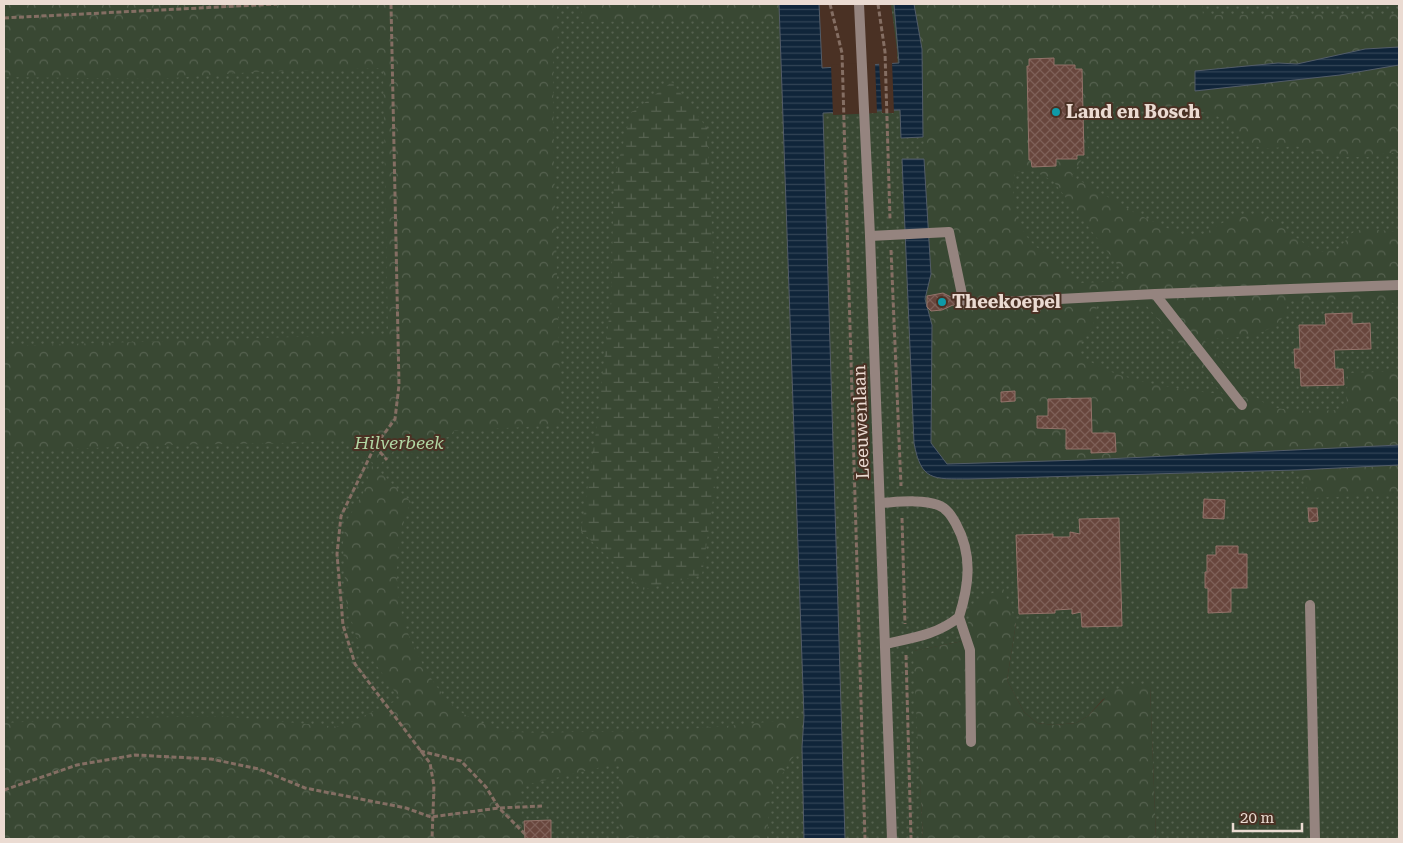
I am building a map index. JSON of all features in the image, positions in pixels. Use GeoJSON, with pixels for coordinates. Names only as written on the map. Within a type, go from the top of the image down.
{"type":"FeatureCollection","features":[{"type":"Feature","properties":{"kind":"street","name":"Leeuwenlaan"},"geometry":{"type":"LineString","coordinates":[[859,4],[863,53],[892,839]]}},
{"type":"Feature","properties":{"kind":"street"},"geometry":{"type":"LineString","coordinates":[[870,236],[948,232],[964,304],[1155,294],[1399,285]]}},
{"type":"Feature","properties":{"kind":"street"},"geometry":{"type":"LineString","coordinates":[[1155,294],[1242,405]]}},
{"type":"Feature","properties":{"kind":"street"},"geometry":{"type":"LineString","coordinates":[[880,503],[901,502],[938,505],[951,515],[960,531],[967,550],[968,576],[959,617],[970,650],[971,742]]}},
{"type":"Feature","properties":{"kind":"street"},"geometry":{"type":"LineString","coordinates":[[1310,605],[1315,839]]}},
{"type":"Feature","properties":{"kind":"street"},"geometry":{"type":"LineString","coordinates":[[885,644],[934,633],[947,628],[959,617]]}},
{"type":"Feature","properties":{"kind":"path"},"geometry":{"type":"LineString","coordinates":[[4,18],[277,4]]}},
{"type":"Feature","properties":{"kind":"path"},"geometry":{"type":"LineString","coordinates":[[391,4],[400,385],[395,419],[375,446],[340,516],[337,554],[343,625],[355,664],[430,763],[432,778],[432,839]]}},
{"type":"Feature","properties":{"kind":"path","name":"Leeuwenlaan"},"geometry":{"type":"LineString","coordinates":[[830,4],[842,53],[864,839]]}},
{"type":"Feature","properties":{"kind":"path","name":"Leeuwenlaan"},"geometry":{"type":"LineString","coordinates":[[878,4],[885,52],[888,119],[890,235],[906,640],[911,839]]}},
{"type":"Feature","properties":{"kind":"path"},"geometry":{"type":"LineString","coordinates":[[375,446],[387,460]]}},
{"type":"Feature","properties":{"kind":"path"},"geometry":{"type":"LineString","coordinates":[[420,751],[461,761],[486,787],[499,808],[525,834]]}},
{"type":"Feature","properties":{"kind":"path"},"geometry":{"type":"LineString","coordinates":[[4,790],[77,765],[135,754],[212,759],[259,769],[305,788],[406,808],[432,817],[499,808],[542,806]]}},
{"type":"Feature","properties":{"kind":"green space","name":"Hilverbeek"},"geometry":{"type":"Polygon","coordinates":[[[4,4],[779,4],[804,717],[802,747],[804,839],[4,839],[4,4]]]}},
{"type":"Feature","properties":{"kind":"green space"},"geometry":{"type":"Polygon","coordinates":[[[4,4],[557,4],[558,44],[553,54],[554,166],[561,419],[558,425],[454,431],[450,437],[431,443],[416,457],[401,444],[376,468],[411,502],[405,518],[398,552],[398,587],[404,622],[420,659],[439,690],[455,707],[468,716],[499,729],[538,733],[663,730],[720,727],[804,717],[802,747],[790,761],[770,795],[767,839],[620,837],[619,763],[521,786],[522,839],[4,839],[4,723],[81,719],[220,716],[340,727],[400,699],[356,636],[346,601],[343,543],[346,522],[363,493],[373,463],[345,439],[299,443],[160,445],[4,452],[4,346],[388,334],[383,68],[254,72],[159,79],[4,77],[4,4]]]}},
{"type":"Feature","properties":{"kind":"green space"},"geometry":{"type":"Polygon","coordinates":[[[582,4],[779,4],[779,19],[581,22],[582,4]]]}},
{"type":"Feature","properties":{"kind":"green space","name":"Land en Bosch"},"geometry":{"type":"Polygon","coordinates":[[[891,4],[1399,4],[1399,839],[1156,839],[1150,686],[1103,699],[1088,716],[1076,723],[1054,725],[1037,723],[1024,712],[1007,680],[1016,623],[963,641],[914,651],[923,839],[845,839],[823,112],[900,110],[897,50],[891,4]]]}},
{"type":"Feature","properties":{"kind":"green space"},"geometry":{"type":"Polygon","coordinates":[[[914,4],[1202,4],[1203,15],[1399,14],[1399,47],[1365,49],[1297,64],[1232,66],[1195,71],[1195,91],[1340,75],[1399,65],[1399,153],[1386,153],[1371,157],[1341,157],[1295,146],[1263,149],[1249,143],[1232,126],[1217,116],[1204,112],[1159,108],[1135,101],[1085,103],[1088,149],[1072,176],[1137,214],[1184,236],[1200,236],[1236,215],[1254,214],[1271,219],[1316,252],[1337,250],[1354,231],[1369,229],[1399,232],[1399,304],[1372,299],[1288,300],[1285,313],[1278,323],[1268,330],[1256,334],[1204,340],[1248,391],[1266,404],[1283,409],[1305,411],[1346,410],[1348,373],[1399,371],[1399,445],[1084,460],[947,464],[931,443],[932,325],[925,299],[931,274],[924,159],[922,49],[914,4]],[[1034,171],[1015,172],[1013,192],[1015,210],[1027,237],[1037,248],[1058,261],[1078,283],[1130,281],[1053,181],[1034,171]],[[1145,304],[1097,305],[1093,327],[1080,344],[1081,354],[1109,371],[1147,383],[1223,394],[1145,304]]]}},
{"type":"Feature","properties":{"kind":"green space"},"geometry":{"type":"Polygon","coordinates":[[[672,82],[707,128],[718,344],[718,465],[702,575],[642,590],[581,531],[596,432],[611,300],[614,179],[631,113],[672,82]]]}},
{"type":"Feature","properties":{"kind":"green space"},"geometry":{"type":"Polygon","coordinates":[[[1399,465],[1399,494],[1312,498],[1297,470],[1399,465]]]}},
{"type":"Feature","properties":{"kind":"green space"},"geometry":{"type":"Polygon","coordinates":[[[1003,588],[1016,623],[1007,680],[1024,712],[1037,723],[1054,725],[1076,723],[1088,716],[1112,691],[1131,684],[1150,685],[1156,839],[923,839],[913,651],[963,641],[974,602],[1003,588]]]}},
{"type":"Feature","properties":{"kind":"water"},"geometry":{"type":"Polygon","coordinates":[[[779,4],[819,4],[822,68],[899,63],[894,4],[914,4],[922,49],[923,137],[901,138],[900,110],[823,113],[845,839],[804,839],[802,747],[804,717],[779,4]]]}},
{"type":"Feature","properties":{"kind":"water"},"geometry":{"type":"Polygon","coordinates":[[[1399,47],[1399,65],[1340,75],[1195,91],[1195,71],[1278,63],[1297,64],[1365,49],[1399,47]]]}},
{"type":"Feature","properties":{"kind":"water"},"geometry":{"type":"Polygon","coordinates":[[[902,159],[924,159],[931,274],[925,299],[932,325],[931,443],[947,464],[1084,460],[1399,445],[1399,465],[1297,470],[969,479],[946,479],[931,475],[920,465],[914,443],[902,159]]]}},
{"type":"Feature","properties":{"kind":"pier"},"geometry":{"type":"Polygon","coordinates":[[[892,61],[894,113],[882,113],[879,62],[892,61]]]}},
{"type":"Feature","properties":{"kind":"pier"},"geometry":{"type":"Polygon","coordinates":[[[875,62],[877,113],[833,115],[831,65],[875,62]]]}},
{"type":"Feature","properties":{"kind":"building","name":"Land en Bosch"},"geometry":{"type":"Polygon","coordinates":[[[1054,58],[1054,65],[1075,65],[1075,69],[1082,69],[1084,155],[1077,155],[1077,159],[1056,159],[1056,166],[1032,167],[1031,160],[1029,160],[1027,66],[1029,66],[1029,59],[1054,58]]]}},
{"type":"Feature","properties":{"kind":"building","name":"Theekoepel"},"geometry":{"type":"Polygon","coordinates":[[[943,293],[953,298],[956,295],[957,307],[953,305],[942,310],[931,311],[927,307],[927,296],[943,293]]]}},
{"type":"Feature","properties":{"kind":"building"},"geometry":{"type":"Polygon","coordinates":[[[1352,313],[1352,324],[1370,323],[1371,349],[1334,350],[1335,369],[1343,369],[1344,385],[1301,386],[1300,368],[1295,368],[1294,349],[1300,349],[1299,325],[1326,325],[1325,314],[1352,313]]]}},
{"type":"Feature","properties":{"kind":"building"},"geometry":{"type":"Polygon","coordinates":[[[1015,391],[1015,401],[1001,402],[1001,392],[1015,391]]]}},
{"type":"Feature","properties":{"kind":"building"},"geometry":{"type":"Polygon","coordinates":[[[1091,398],[1092,433],[1115,433],[1116,452],[1091,453],[1091,449],[1066,449],[1066,429],[1037,428],[1037,416],[1048,416],[1048,399],[1091,398]]]}},
{"type":"Feature","properties":{"kind":"building"},"geometry":{"type":"Polygon","coordinates":[[[1204,499],[1225,500],[1224,519],[1203,518],[1204,499]]]}},
{"type":"Feature","properties":{"kind":"building"},"geometry":{"type":"Polygon","coordinates":[[[1308,508],[1317,508],[1318,521],[1309,522],[1308,508]]]}},
{"type":"Feature","properties":{"kind":"building"},"geometry":{"type":"Polygon","coordinates":[[[1119,518],[1122,626],[1082,627],[1081,612],[1072,614],[1072,609],[1055,610],[1055,613],[1019,614],[1016,535],[1053,534],[1053,537],[1070,537],[1070,532],[1080,534],[1079,519],[1119,518]]]}},
{"type":"Feature","properties":{"kind":"building"},"geometry":{"type":"Polygon","coordinates":[[[1216,546],[1238,546],[1238,554],[1247,554],[1247,588],[1231,588],[1231,612],[1208,613],[1208,588],[1205,588],[1207,555],[1216,555],[1216,546]]]}},
{"type":"Feature","properties":{"kind":"building"},"geometry":{"type":"Polygon","coordinates":[[[551,820],[551,839],[525,839],[524,821],[551,820]]]}},
{"type":"Feature","properties":{"kind":"place","name":"Land en Bosch"},"geometry":{"type":"Point","coordinates":[1056,112]}},
{"type":"Feature","properties":{"kind":"place","name":"Theekoepel"},"geometry":{"type":"Point","coordinates":[942,302]}}]}
